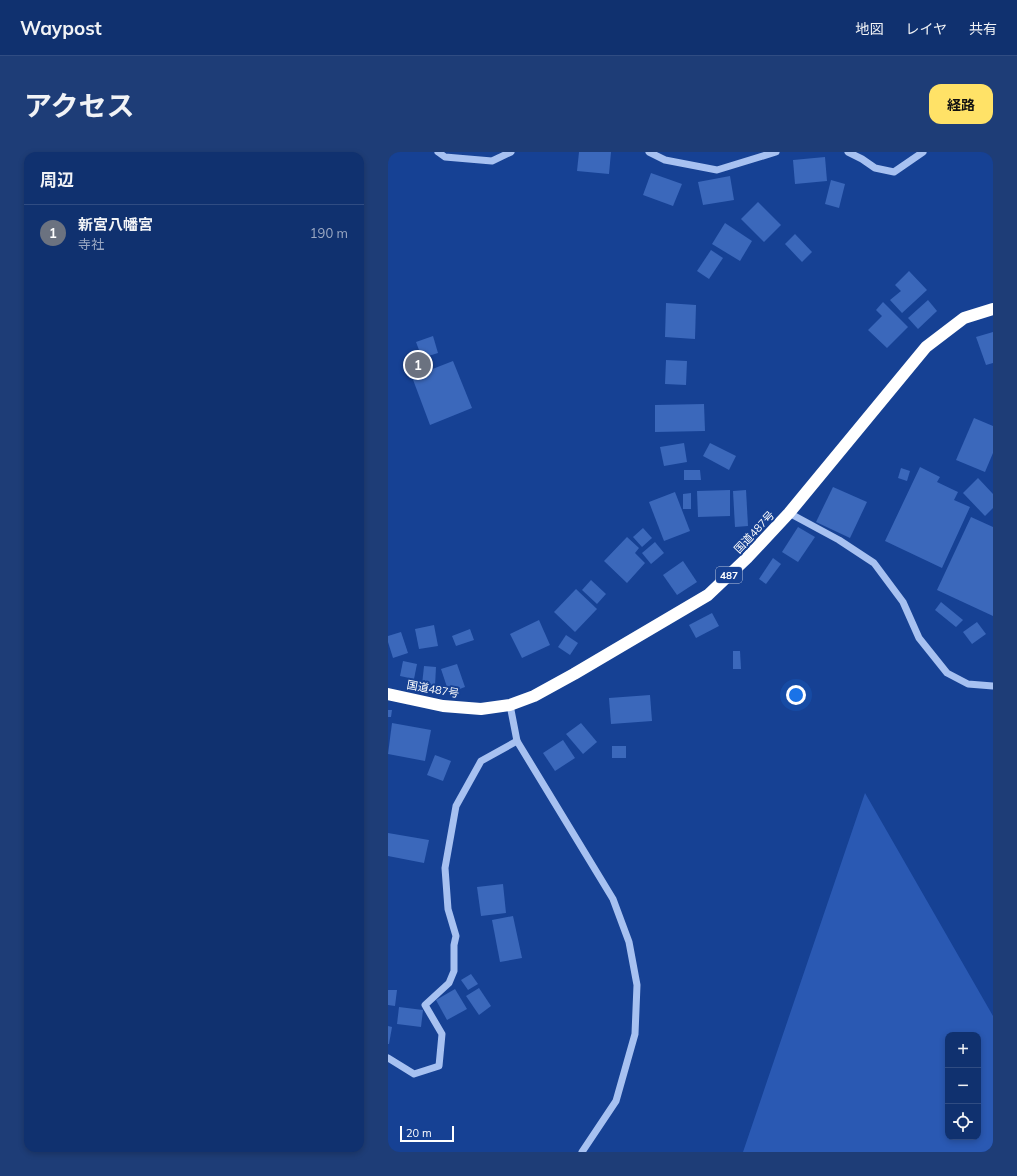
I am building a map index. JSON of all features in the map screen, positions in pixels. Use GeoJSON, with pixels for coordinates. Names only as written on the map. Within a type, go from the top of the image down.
{"type":"FeatureCollection","features":[{"type":"Feature","properties":{"kind":"highway","name":"国道487号"},"geometry":{"type":"LineString","coordinates":[[388,694],[443,706],[481,709],[510,705],[534,696],[574,674],[708,595],[748,558],[789,513],[926,347],[964,318],[993,309]]}},
{"type":"Feature","properties":{"kind":"street"},"geometry":{"type":"LineString","coordinates":[[438,152],[445,157],[492,161],[511,152]]}},
{"type":"Feature","properties":{"kind":"street"},"geometry":{"type":"LineString","coordinates":[[649,152],[665,160],[717,170],[776,152]]}},
{"type":"Feature","properties":{"kind":"street"},"geometry":{"type":"LineString","coordinates":[[848,152],[875,168],[894,172],[923,152]]}},
{"type":"Feature","properties":{"kind":"street"},"geometry":{"type":"LineString","coordinates":[[789,513],[839,540],[874,563],[902,602],[919,638],[948,673],[968,684],[993,686]]}},
{"type":"Feature","properties":{"kind":"street"},"geometry":{"type":"LineString","coordinates":[[510,705],[517,741],[613,899],[629,942],[637,984],[635,1034],[616,1101],[582,1152]]}},
{"type":"Feature","properties":{"kind":"street"},"geometry":{"type":"LineString","coordinates":[[388,1058],[414,1074],[439,1066],[442,1034],[426,1005],[449,983],[454,971],[454,945],[456,936],[448,909],[445,868],[456,806],[481,761],[517,741]]}},
{"type":"Feature","properties":{"kind":"shaded area"},"geometry":{"type":"Polygon","coordinates":[[[865,793],[993,1016],[993,1152],[743,1152],[865,793]]]}},
{"type":"Feature","properties":{"kind":"building"},"geometry":{"type":"Polygon","coordinates":[[[579,152],[611,152],[609,174],[577,171],[579,152]]]}},
{"type":"Feature","properties":{"kind":"building"},"geometry":{"type":"Polygon","coordinates":[[[825,157],[827,181],[795,184],[793,160],[825,157]]]}},
{"type":"Feature","properties":{"kind":"building"},"geometry":{"type":"Polygon","coordinates":[[[651,173],[682,184],[673,206],[643,195],[651,173]]]}},
{"type":"Feature","properties":{"kind":"building"},"geometry":{"type":"Polygon","coordinates":[[[730,176],[734,200],[703,205],[698,182],[730,176]]]}},
{"type":"Feature","properties":{"kind":"building"},"geometry":{"type":"Polygon","coordinates":[[[831,180],[845,184],[839,208],[825,204],[831,180]]]}},
{"type":"Feature","properties":{"kind":"building"},"geometry":{"type":"Polygon","coordinates":[[[758,202],[781,225],[764,242],[741,219],[758,202]]]}},
{"type":"Feature","properties":{"kind":"building"},"geometry":{"type":"Polygon","coordinates":[[[725,223],[752,241],[740,261],[712,244],[725,223]]]}},
{"type":"Feature","properties":{"kind":"building"},"geometry":{"type":"Polygon","coordinates":[[[795,234],[812,252],[802,262],[785,244],[795,234]]]}},
{"type":"Feature","properties":{"kind":"building"},"geometry":{"type":"Polygon","coordinates":[[[711,250],[723,258],[709,279],[697,271],[711,250]]]}},
{"type":"Feature","properties":{"kind":"building"},"geometry":{"type":"Polygon","coordinates":[[[909,271],[927,290],[902,313],[890,300],[901,291],[895,285],[909,271]]]}},
{"type":"Feature","properties":{"kind":"building"},"geometry":{"type":"Polygon","coordinates":[[[928,300],[937,311],[918,329],[908,318],[928,300]]]}},
{"type":"Feature","properties":{"kind":"building"},"geometry":{"type":"Polygon","coordinates":[[[883,302],[908,327],[887,348],[868,330],[882,316],[876,310],[883,302]]]}},
{"type":"Feature","properties":{"kind":"building"},"geometry":{"type":"Polygon","coordinates":[[[666,303],[696,305],[695,339],[665,337],[666,303]]]}},
{"type":"Feature","properties":{"kind":"building"},"geometry":{"type":"Polygon","coordinates":[[[993,332],[993,363],[986,365],[976,337],[993,332]]]}},
{"type":"Feature","properties":{"kind":"building"},"geometry":{"type":"Polygon","coordinates":[[[433,336],[438,353],[422,358],[416,342],[433,336]]]}},
{"type":"Feature","properties":{"kind":"building"},"geometry":{"type":"Polygon","coordinates":[[[666,360],[687,361],[686,385],[665,384],[666,360]]]}},
{"type":"Feature","properties":{"kind":"building"},"geometry":{"type":"Polygon","coordinates":[[[453,361],[472,408],[430,425],[412,377],[453,361]]]}},
{"type":"Feature","properties":{"kind":"building"},"geometry":{"type":"Polygon","coordinates":[[[704,404],[705,431],[655,432],[655,405],[704,404]]]}},
{"type":"Feature","properties":{"kind":"building"},"geometry":{"type":"Polygon","coordinates":[[[974,418],[993,426],[993,453],[985,472],[956,460],[974,418]]]}},
{"type":"Feature","properties":{"kind":"building"},"geometry":{"type":"Polygon","coordinates":[[[684,443],[687,462],[664,466],[660,447],[684,443]]]}},
{"type":"Feature","properties":{"kind":"building"},"geometry":{"type":"Polygon","coordinates":[[[710,443],[736,456],[729,470],[703,456],[710,443]]]}},
{"type":"Feature","properties":{"kind":"building"},"geometry":{"type":"Polygon","coordinates":[[[920,467],[940,477],[937,482],[958,492],[954,500],[970,507],[942,568],[885,541],[920,467]]]}},
{"type":"Feature","properties":{"kind":"building"},"geometry":{"type":"Polygon","coordinates":[[[901,468],[910,471],[907,481],[898,478],[901,468]]]}},
{"type":"Feature","properties":{"kind":"building"},"geometry":{"type":"Polygon","coordinates":[[[684,470],[700,470],[701,480],[684,480],[684,470]]]}},
{"type":"Feature","properties":{"kind":"building"},"geometry":{"type":"Polygon","coordinates":[[[978,478],[993,494],[993,508],[985,516],[963,493],[978,478]]]}},
{"type":"Feature","properties":{"kind":"building"},"geometry":{"type":"Polygon","coordinates":[[[833,487],[867,502],[850,538],[816,522],[833,487]]]}},
{"type":"Feature","properties":{"kind":"building"},"geometry":{"type":"Polygon","coordinates":[[[730,490],[730,516],[698,517],[697,491],[730,490]]]}},
{"type":"Feature","properties":{"kind":"building"},"geometry":{"type":"Polygon","coordinates":[[[746,490],[748,526],[735,527],[733,491],[746,490]]]}},
{"type":"Feature","properties":{"kind":"building"},"geometry":{"type":"Polygon","coordinates":[[[675,492],[690,531],[664,541],[649,502],[675,492]]]}},
{"type":"Feature","properties":{"kind":"building"},"geometry":{"type":"Polygon","coordinates":[[[691,493],[691,509],[683,509],[683,494],[691,493]]]}},
{"type":"Feature","properties":{"kind":"building"},"geometry":{"type":"Polygon","coordinates":[[[971,517],[993,527],[993,616],[937,590],[971,517]]]}},
{"type":"Feature","properties":{"kind":"building"},"geometry":{"type":"Polygon","coordinates":[[[798,527],[815,537],[798,562],[782,552],[798,527]]]}},
{"type":"Feature","properties":{"kind":"building"},"geometry":{"type":"Polygon","coordinates":[[[643,528],[652,538],[642,547],[633,537],[643,528]]]}},
{"type":"Feature","properties":{"kind":"building"},"geometry":{"type":"Polygon","coordinates":[[[627,537],[639,548],[635,553],[645,563],[627,583],[604,561],[627,537]]]}},
{"type":"Feature","properties":{"kind":"building"},"geometry":{"type":"Polygon","coordinates":[[[655,542],[664,553],[651,564],[642,553],[655,542]]]}},
{"type":"Feature","properties":{"kind":"building"},"geometry":{"type":"Polygon","coordinates":[[[773,558],[781,564],[766,584],[759,579],[773,558]]]}},
{"type":"Feature","properties":{"kind":"building"},"geometry":{"type":"Polygon","coordinates":[[[683,561],[697,582],[677,595],[663,575],[683,561]]]}},
{"type":"Feature","properties":{"kind":"building"},"geometry":{"type":"Polygon","coordinates":[[[591,580],[606,594],[597,604],[582,590],[591,580]]]}},
{"type":"Feature","properties":{"kind":"building"},"geometry":{"type":"Polygon","coordinates":[[[576,589],[597,609],[575,632],[554,612],[576,589]]]}},
{"type":"Feature","properties":{"kind":"building"},"geometry":{"type":"Polygon","coordinates":[[[941,602],[963,620],[956,627],[935,610],[941,602]]]}},
{"type":"Feature","properties":{"kind":"building"},"geometry":{"type":"Polygon","coordinates":[[[712,613],[719,626],[696,638],[689,625],[712,613]]]}},
{"type":"Feature","properties":{"kind":"building"},"geometry":{"type":"Polygon","coordinates":[[[539,620],[550,645],[522,658],[510,634],[539,620]]]}},
{"type":"Feature","properties":{"kind":"building"},"geometry":{"type":"Polygon","coordinates":[[[977,622],[986,634],[972,644],[963,632],[977,622]]]}},
{"type":"Feature","properties":{"kind":"building"},"geometry":{"type":"Polygon","coordinates":[[[434,625],[438,646],[419,649],[415,629],[434,625]]]}},
{"type":"Feature","properties":{"kind":"building"},"geometry":{"type":"Polygon","coordinates":[[[470,629],[474,640],[456,646],[452,636],[470,629]]]}},
{"type":"Feature","properties":{"kind":"building"},"geometry":{"type":"Polygon","coordinates":[[[401,632],[408,653],[393,658],[388,642],[388,636],[401,632]]]}},
{"type":"Feature","properties":{"kind":"building"},"geometry":{"type":"Polygon","coordinates":[[[566,635],[578,643],[570,655],[558,647],[566,635]]]}},
{"type":"Feature","properties":{"kind":"building"},"geometry":{"type":"Polygon","coordinates":[[[733,651],[740,651],[741,669],[733,669],[733,651]]]}},
{"type":"Feature","properties":{"kind":"building"},"geometry":{"type":"Polygon","coordinates":[[[403,661],[417,664],[414,679],[400,676],[403,661]]]}},
{"type":"Feature","properties":{"kind":"building"},"geometry":{"type":"Polygon","coordinates":[[[457,664],[465,687],[449,693],[441,669],[457,664]]]}},
{"type":"Feature","properties":{"kind":"building"},"geometry":{"type":"Polygon","coordinates":[[[424,666],[436,667],[435,686],[422,685],[424,666]]]}},
{"type":"Feature","properties":{"kind":"building"},"geometry":{"type":"Polygon","coordinates":[[[650,695],[652,721],[611,724],[609,698],[650,695]]]}},
{"type":"Feature","properties":{"kind":"building"},"geometry":{"type":"Polygon","coordinates":[[[388,710],[392,710],[391,717],[388,717],[388,710]]]}},
{"type":"Feature","properties":{"kind":"building"},"geometry":{"type":"Polygon","coordinates":[[[392,723],[431,730],[425,761],[388,754],[392,723]]]}},
{"type":"Feature","properties":{"kind":"building"},"geometry":{"type":"Polygon","coordinates":[[[581,723],[597,742],[583,754],[566,734],[581,723]]]}},
{"type":"Feature","properties":{"kind":"building"},"geometry":{"type":"Polygon","coordinates":[[[563,740],[575,758],[555,771],[543,753],[563,740]]]}},
{"type":"Feature","properties":{"kind":"building"},"geometry":{"type":"Polygon","coordinates":[[[612,746],[626,746],[626,758],[612,758],[612,746]]]}},
{"type":"Feature","properties":{"kind":"building"},"geometry":{"type":"Polygon","coordinates":[[[435,755],[451,761],[443,781],[427,775],[435,755]]]}},
{"type":"Feature","properties":{"kind":"building"},"geometry":{"type":"Polygon","coordinates":[[[388,833],[429,840],[424,863],[388,856],[388,833]]]}},
{"type":"Feature","properties":{"kind":"building"},"geometry":{"type":"Polygon","coordinates":[[[503,884],[506,913],[481,916],[477,887],[503,884]]]}},
{"type":"Feature","properties":{"kind":"building"},"geometry":{"type":"Polygon","coordinates":[[[513,916],[522,958],[500,962],[492,920],[513,916]]]}},
{"type":"Feature","properties":{"kind":"building"},"geometry":{"type":"Polygon","coordinates":[[[471,974],[478,984],[468,990],[461,980],[471,974]]]}},
{"type":"Feature","properties":{"kind":"building"},"geometry":{"type":"Polygon","coordinates":[[[479,988],[491,1006],[479,1015],[466,996],[479,988]]]}},
{"type":"Feature","properties":{"kind":"building"},"geometry":{"type":"Polygon","coordinates":[[[455,989],[467,1009],[447,1020],[436,1000],[455,989]]]}},
{"type":"Feature","properties":{"kind":"building"},"geometry":{"type":"Polygon","coordinates":[[[388,990],[397,990],[395,1006],[388,1005],[388,990]]]}},
{"type":"Feature","properties":{"kind":"building"},"geometry":{"type":"Polygon","coordinates":[[[399,1007],[423,1010],[421,1027],[397,1024],[399,1007]]]}},
{"type":"Feature","properties":{"kind":"building"},"geometry":{"type":"Polygon","coordinates":[[[388,1026],[392,1027],[389,1044],[388,1044],[388,1026]]]}},
{"type":"Feature","properties":{"kind":"place","name":"新宮八幡宮"},"geometry":{"type":"Point","coordinates":[418,365]}}]}
